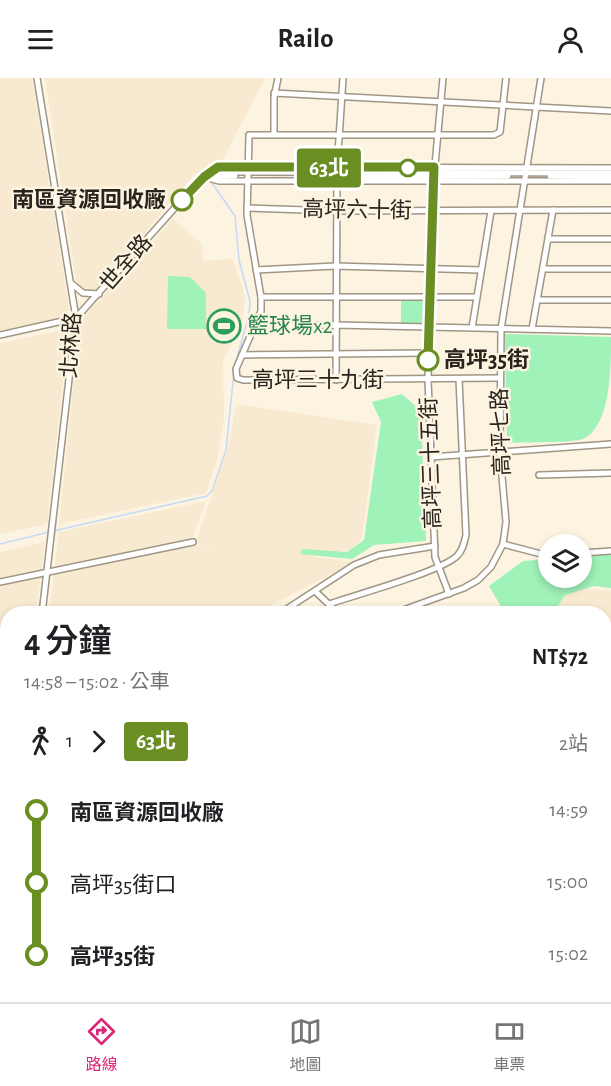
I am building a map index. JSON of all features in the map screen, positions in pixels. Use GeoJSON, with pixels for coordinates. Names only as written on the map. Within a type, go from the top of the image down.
{"type":"FeatureCollection","features":[{"type":"Feature","properties":{"kind":"street","name":"北林路"},"geometry":{"type":"LineString","coordinates":[[37,78],[76,318],[43,606]]}},
{"type":"Feature","properties":{"kind":"street"},"geometry":{"type":"LineString","coordinates":[[278,78],[274,93],[274,133],[438,135],[494,135],[500,132],[506,78]]}},
{"type":"Feature","properties":{"kind":"street"},"geometry":{"type":"LineString","coordinates":[[336,380],[336,211],[343,78]]}},
{"type":"Feature","properties":{"kind":"street","name":"高坪三十五街"},"geometry":{"type":"LineString","coordinates":[[443,78],[434,174],[429,268],[428,379],[435,546],[438,567],[449,594]]}},
{"type":"Feature","properties":{"kind":"street","name":"高坪七路"},"geometry":{"type":"LineString","coordinates":[[415,606],[449,594],[478,580],[492,567],[503,544],[506,522],[500,453],[501,329],[522,210],[541,78]]}},
{"type":"Feature","properties":{"kind":"street"},"geometry":{"type":"LineString","coordinates":[[274,93],[611,111]]}},
{"type":"Feature","properties":{"kind":"street","name":"高坪三十九街"},"geometry":{"type":"LineString","coordinates":[[274,133],[249,135],[247,208],[249,234],[261,297],[261,311],[236,369],[237,378],[243,380],[499,378]]}},
{"type":"Feature","properties":{"kind":"street"},"geometry":{"type":"LineString","coordinates":[[204,177],[218,167],[248,174]]}},
{"type":"Feature","properties":{"kind":"street"},"geometry":{"type":"LineString","coordinates":[[527,174],[611,168]]}},
{"type":"Feature","properties":{"kind":"street"},"geometry":{"type":"LineString","coordinates":[[204,177],[248,174],[527,174],[611,177]]}},
{"type":"Feature","properties":{"kind":"street","name":"世全路"},"geometry":{"type":"LineString","coordinates":[[76,318],[204,177]]}},
{"type":"Feature","properties":{"kind":"street","name":"高坪六十街"},"geometry":{"type":"LineString","coordinates":[[247,208],[336,211],[611,210]]}},
{"type":"Feature","properties":{"kind":"street"},"geometry":{"type":"LineString","coordinates":[[532,329],[553,210]]}},
{"type":"Feature","properties":{"kind":"street"},"geometry":{"type":"LineString","coordinates":[[472,328],[491,211]]}},
{"type":"Feature","properties":{"kind":"street"},"geometry":{"type":"LineString","coordinates":[[548,239],[611,239]]}},
{"type":"Feature","properties":{"kind":"street"},"geometry":{"type":"LineString","coordinates":[[256,270],[335,266],[480,270]]}},
{"type":"Feature","properties":{"kind":"street"},"geometry":{"type":"LineString","coordinates":[[543,269],[611,269]]}},
{"type":"Feature","properties":{"kind":"street"},"geometry":{"type":"LineString","coordinates":[[71,284],[83,293],[99,294]]}},
{"type":"Feature","properties":{"kind":"street"},"geometry":{"type":"LineString","coordinates":[[261,297],[476,297]]}},
{"type":"Feature","properties":{"kind":"street"},"geometry":{"type":"LineString","coordinates":[[537,300],[611,300]]}},
{"type":"Feature","properties":{"kind":"street"},"geometry":{"type":"LineString","coordinates":[[0,335],[76,318]]}},
{"type":"Feature","properties":{"kind":"street"},"geometry":{"type":"LineString","coordinates":[[255,326],[335,325],[611,331]]}},
{"type":"Feature","properties":{"kind":"street"},"geometry":{"type":"LineString","coordinates":[[242,355],[336,352],[428,353]]}},
{"type":"Feature","properties":{"kind":"street"},"geometry":{"type":"LineString","coordinates":[[315,591],[328,604],[438,567],[457,557],[466,535],[459,378]]}},
{"type":"Feature","properties":{"kind":"street"},"geometry":{"type":"LineString","coordinates":[[431,457],[611,444]]}},
{"type":"Feature","properties":{"kind":"street"},"geometry":{"type":"LineString","coordinates":[[539,475],[611,474]]}},
{"type":"Feature","properties":{"kind":"street"},"geometry":{"type":"LineString","coordinates":[[0,582],[193,542]]}},
{"type":"Feature","properties":{"kind":"street"},"geometry":{"type":"LineString","coordinates":[[503,544],[538,553]]}},
{"type":"Feature","properties":{"kind":"street"},"geometry":{"type":"LineString","coordinates":[[292,606],[354,565],[379,555],[435,546]]}},
{"type":"Feature","properties":{"kind":"street"},"geometry":{"type":"LineString","coordinates":[[592,552],[611,551]]}},
{"type":"Feature","properties":{"kind":"shaded area"},"geometry":{"type":"Polygon","coordinates":[[[0,78],[32,78],[69,308],[62,318],[0,331],[0,78]]]}},
{"type":"Feature","properties":{"kind":"shaded area"},"geometry":{"type":"Polygon","coordinates":[[[45,78],[265,78],[221,163],[205,168],[193,176],[96,290],[83,290],[76,281],[45,78]]]}},
{"type":"Feature","properties":{"kind":"shaded area","name":"南區資源回收廠"},"geometry":{"type":"Polygon","coordinates":[[[173,219],[202,244],[203,261],[233,259],[245,296],[242,322],[223,361],[224,418],[217,459],[206,493],[59,524],[80,321],[173,219]]]}},
{"type":"Feature","properties":{"kind":"shaded area"},"geometry":{"type":"Polygon","coordinates":[[[57,331],[63,333],[67,345],[47,524],[0,534],[0,343],[57,331]]]}},
{"type":"Feature","properties":{"kind":"shaded area"},"geometry":{"type":"Polygon","coordinates":[[[236,404],[377,425],[362,538],[351,549],[312,557],[354,562],[269,606],[50,606],[59,532],[206,501],[190,545],[221,548],[199,545],[197,539],[229,445],[236,404]]]}},
{"type":"Feature","properties":{"kind":"shaded area"},"geometry":{"type":"Polygon","coordinates":[[[45,542],[37,606],[0,606],[0,552],[45,542]]]}},
{"type":"Feature","properties":{"kind":"shaded area"},"geometry":{"type":"Polygon","coordinates":[[[551,588],[582,588],[611,591],[611,606],[539,606],[551,588]]]}},
{"type":"Feature","properties":{"kind":"green space"},"geometry":{"type":"Polygon","coordinates":[[[168,276],[190,277],[206,293],[206,329],[167,329],[168,276]]]}},
{"type":"Feature","properties":{"kind":"green space"},"geometry":{"type":"Polygon","coordinates":[[[401,299],[425,300],[424,324],[401,324],[401,299]]]}},
{"type":"Feature","properties":{"kind":"green space","name":"籃球場x2"},"geometry":{"type":"Polygon","coordinates":[[[218,314],[237,324],[230,339],[210,329],[218,314]]]}},
{"type":"Feature","properties":{"kind":"green space"},"geometry":{"type":"Polygon","coordinates":[[[505,334],[611,337],[610,379],[607,395],[599,422],[592,432],[583,439],[577,440],[507,443],[505,334]]]}},
{"type":"Feature","properties":{"kind":"green space"},"geometry":{"type":"Polygon","coordinates":[[[402,394],[421,411],[426,541],[374,545],[352,559],[300,554],[303,549],[347,552],[364,540],[381,422],[372,402],[402,394]]]}},
{"type":"Feature","properties":{"kind":"green space"},"geometry":{"type":"Polygon","coordinates":[[[611,554],[611,588],[592,587],[592,555],[611,554]]]}},
{"type":"Feature","properties":{"kind":"green space"},"geometry":{"type":"Polygon","coordinates":[[[538,560],[538,588],[588,588],[565,595],[558,606],[501,606],[489,586],[523,561],[538,560]]]}},
{"type":"Feature","properties":{"kind":"waterway"},"geometry":{"type":"LineString","coordinates":[[212,183],[235,216],[239,260],[250,301],[249,315],[235,365]]}},
{"type":"Feature","properties":{"kind":"waterway"},"geometry":{"type":"LineString","coordinates":[[53,531],[207,496],[212,491],[226,450],[234,372]]}},
{"type":"Feature","properties":{"kind":"waterway"},"geometry":{"type":"LineString","coordinates":[[0,544],[49,532]]}},
{"type":"Feature","properties":{"kind":"bus line","name":"63北"},"geometry":{"type":"LineString","coordinates":[[182,200],[212,169],[218,167],[248,169],[434,167],[429,268],[428,360]]}},
{"type":"Feature","properties":{"kind":"place","name":"南區資源回收廠"},"geometry":{"type":"Point","coordinates":[182,200]}},
{"type":"Feature","properties":{"kind":"place","name":"籃球場x2"},"geometry":{"type":"Point","coordinates":[224,326]}},
{"type":"Feature","properties":{"kind":"place","name":"高坪35街"},"geometry":{"type":"Point","coordinates":[428,360]}}]}
